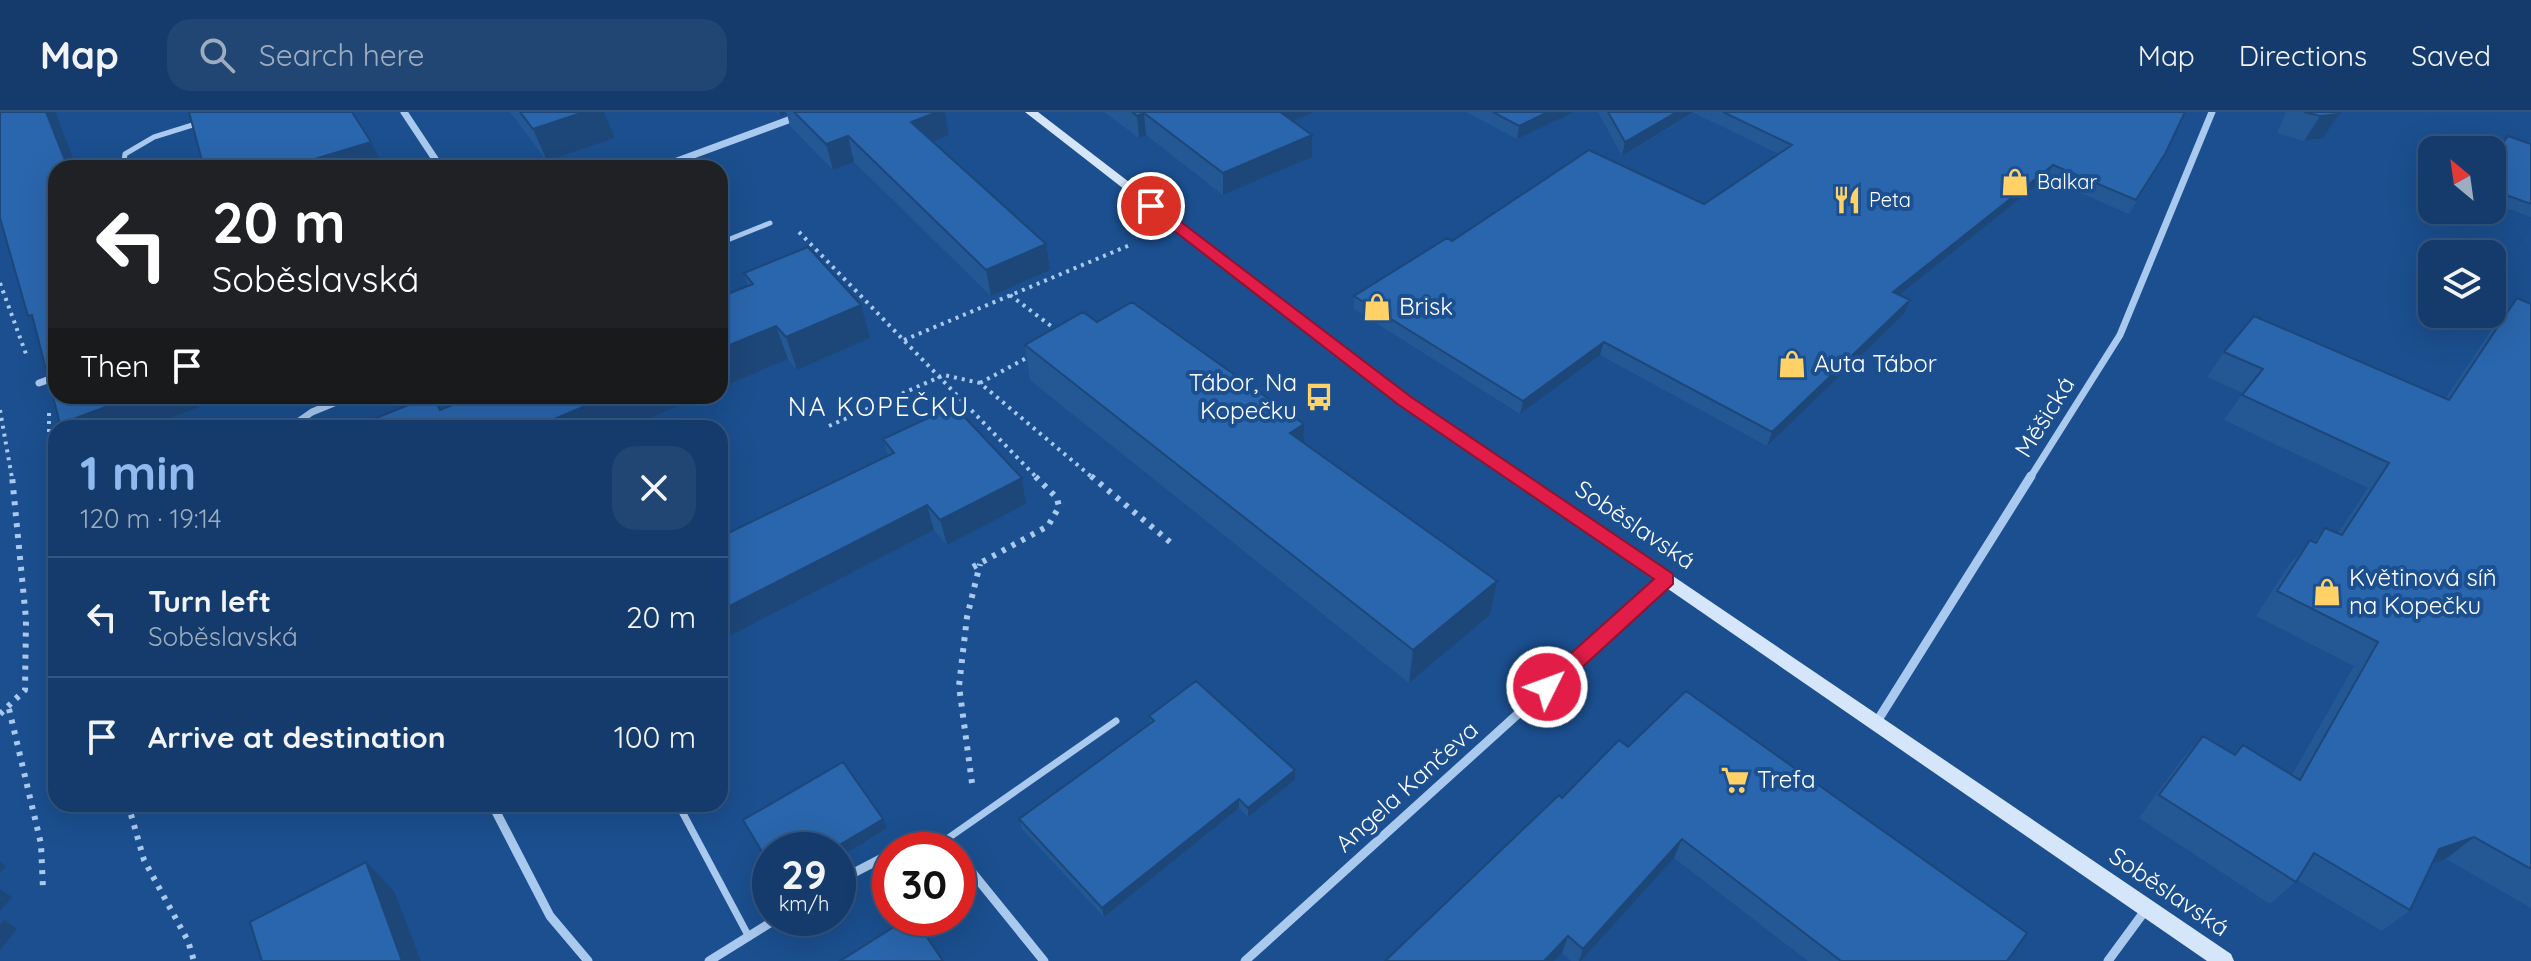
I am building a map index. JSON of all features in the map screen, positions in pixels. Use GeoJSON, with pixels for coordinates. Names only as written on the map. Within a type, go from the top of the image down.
{"type":"FeatureCollection","features":[{"type":"Feature","properties":{"kind":"main road","name":"Soběslavská"},"geometry":{"type":"LineString","coordinates":[[1031,112],[1405,401],[2224,961]]}},
{"type":"Feature","properties":{"kind":"street"},"geometry":{"type":"LineString","coordinates":[[404,112],[436,160]]}},
{"type":"Feature","properties":{"kind":"street"},"geometry":{"type":"LineString","coordinates":[[680,160],[810,112]]}},
{"type":"Feature","properties":{"kind":"street","name":"Měšická"},"geometry":{"type":"LineString","coordinates":[[1876,724],[2120,335],[2212,112]]}},
{"type":"Feature","properties":{"kind":"street"},"geometry":{"type":"LineString","coordinates":[[39,383],[48,380]]}},
{"type":"Feature","properties":{"kind":"street"},"geometry":{"type":"LineString","coordinates":[[300,420],[332,404]]}},
{"type":"Feature","properties":{"kind":"street","name":"Angela Kančeva"},"geometry":{"type":"LineString","coordinates":[[1245,961],[1667,579]]}},
{"type":"Feature","properties":{"kind":"street"},"geometry":{"type":"LineString","coordinates":[[496,812],[550,916],[588,961]]}},
{"type":"Feature","properties":{"kind":"street"},"geometry":{"type":"LineString","coordinates":[[976,877],[1044,961]]}},
{"type":"Feature","properties":{"kind":"street"},"geometry":{"type":"LineString","coordinates":[[2108,961],[2147,908]]}},
{"type":"Feature","properties":{"kind":"street"},"geometry":{"type":"LineString","coordinates":[[709,961],[752,935]]}},
{"type":"Feature","properties":{"kind":"lane"},"geometry":{"type":"LineString","coordinates":[[124,160],[125,154],[135,146],[209,120]]}},
{"type":"Feature","properties":{"kind":"lane"},"geometry":{"type":"LineString","coordinates":[[728,240],[770,223]]}},
{"type":"Feature","properties":{"kind":"lane"},"geometry":{"type":"LineString","coordinates":[[961,832],[1116,721]]}},
{"type":"Feature","properties":{"kind":"lane"},"geometry":{"type":"LineString","coordinates":[[682,812],[749,937]]}},
{"type":"Feature","properties":{"kind":"path"},"geometry":{"type":"LineString","coordinates":[[770,223],[792,224],[1057,498],[1059,507],[1048,526],[973,567]]}},
{"type":"Feature","properties":{"kind":"path"},"geometry":{"type":"LineString","coordinates":[[904,340],[1130,245]]}},
{"type":"Feature","properties":{"kind":"path"},"geometry":{"type":"LineString","coordinates":[[0,283],[28,361]]}},
{"type":"Feature","properties":{"kind":"path"},"geometry":{"type":"LineString","coordinates":[[1010,295],[1066,337]]}},
{"type":"Feature","properties":{"kind":"path"},"geometry":{"type":"LineString","coordinates":[[980,383],[1041,350]]}},
{"type":"Feature","properties":{"kind":"path"},"geometry":{"type":"LineString","coordinates":[[829,426],[940,377],[980,383],[1170,542]]}},
{"type":"Feature","properties":{"kind":"path"},"geometry":{"type":"LineString","coordinates":[[0,410],[17,507],[26,619],[25,690],[9,709],[0,714]]}},
{"type":"Feature","properties":{"kind":"path"},"geometry":{"type":"LineString","coordinates":[[974,795],[959,686],[967,617],[981,563]]}},
{"type":"Feature","properties":{"kind":"path"},"geometry":{"type":"LineString","coordinates":[[9,709],[41,844],[43,889]]}},
{"type":"Feature","properties":{"kind":"path"},"geometry":{"type":"LineString","coordinates":[[130,812],[144,860],[188,941],[194,961]]}},
{"type":"Feature","properties":{"kind":"building"},"geometry":{"type":"Polygon","coordinates":[[[0,112],[46,112],[65,160],[48,160],[48,377],[32,315],[28,316],[0,218],[0,112]]]}},
{"type":"Feature","properties":{"kind":"building"},"geometry":{"type":"Polygon","coordinates":[[[189,112],[352,112],[371,142],[311,160],[202,160],[189,112]]]}},
{"type":"Feature","properties":{"kind":"building"},"geometry":{"type":"Polygon","coordinates":[[[520,112],[584,112],[533,129],[520,112]]]}},
{"type":"Feature","properties":{"kind":"building"},"geometry":{"type":"Polygon","coordinates":[[[794,112],[937,112],[911,122],[1046,244],[986,270],[848,136],[826,144],[794,112]]]}},
{"type":"Feature","properties":{"kind":"building"},"geometry":{"type":"Polygon","coordinates":[[[1132,112],[1280,112],[1312,135],[1223,173],[1144,113],[1137,116],[1132,112]]]}},
{"type":"Feature","properties":{"kind":"building"},"geometry":{"type":"Polygon","coordinates":[[[1493,112],[1548,112],[1519,126],[1493,112]]]}},
{"type":"Feature","properties":{"kind":"building"},"geometry":{"type":"Polygon","coordinates":[[[1608,112],[1677,112],[1625,142],[1608,112]]]}},
{"type":"Feature","properties":{"kind":"building"},"geometry":{"type":"Polygon","coordinates":[[[1723,112],[2185,112],[2165,154],[2136,200],[2053,165],[1893,292],[1910,300],[1772,432],[1604,342],[1523,401],[1354,296],[1447,238],[1452,241],[1589,150],[1704,204],[1792,145],[1723,112]]]}},
{"type":"Feature","properties":{"kind":"building"},"geometry":{"type":"Polygon","coordinates":[[[2304,112],[2340,112],[2320,116],[2304,112]]]}},
{"type":"Feature","properties":{"kind":"building"},"geometry":{"type":"Polygon","coordinates":[[[2508,136],[2531,144],[2531,204],[2506,195],[2508,136]]]}},
{"type":"Feature","properties":{"kind":"building"},"geometry":{"type":"Polygon","coordinates":[[[808,247],[861,305],[786,337],[776,326],[728,346],[728,294],[753,284],[744,273],[808,247]]]}},
{"type":"Feature","properties":{"kind":"building"},"geometry":{"type":"Polygon","coordinates":[[[2517,298],[2531,304],[2531,869],[2474,837],[2439,849],[2410,910],[2314,853],[2296,882],[2159,795],[2203,736],[2235,755],[2243,745],[2300,780],[2378,642],[2277,591],[2310,540],[2316,543],[2325,528],[2342,535],[2389,463],[2242,395],[2263,369],[2224,352],[2254,316],[2449,400],[2497,328],[2506,328],[2506,314],[2517,298]]]}},
{"type":"Feature","properties":{"kind":"building"},"geometry":{"type":"Polygon","coordinates":[[[1132,302],[1304,424],[1290,433],[1497,581],[1413,650],[1025,345],[1083,312],[1097,322],[1132,302]]]}},
{"type":"Feature","properties":{"kind":"building"},"geometry":{"type":"Polygon","coordinates":[[[55,404],[114,404],[71,420],[59,420],[55,404]]]}},
{"type":"Feature","properties":{"kind":"building"},"geometry":{"type":"Polygon","coordinates":[[[411,404],[437,404],[440,410],[455,404],[590,404],[552,420],[371,420],[411,404]]]}},
{"type":"Feature","properties":{"kind":"building"},"geometry":{"type":"Polygon","coordinates":[[[954,406],[1022,478],[940,520],[927,505],[728,607],[728,533],[894,453],[883,439],[954,406]]]}},
{"type":"Feature","properties":{"kind":"building"},"geometry":{"type":"Polygon","coordinates":[[[1196,681],[1295,770],[1248,808],[1239,799],[1102,908],[1019,819],[1154,721],[1149,716],[1196,681]]]}},
{"type":"Feature","properties":{"kind":"building"},"geometry":{"type":"Polygon","coordinates":[[[1686,691],[2027,933],[2007,961],[1841,961],[1682,839],[1583,949],[1568,936],[1544,961],[1385,961],[1559,795],[1562,798],[1619,740],[1628,747],[1686,691]]]}},
{"type":"Feature","properties":{"kind":"building"},"geometry":{"type":"Polygon","coordinates":[[[843,762],[883,819],[856,835],[856,832],[752,832],[752,835],[743,820],[843,762]]]}},
{"type":"Feature","properties":{"kind":"building"},"geometry":{"type":"Polygon","coordinates":[[[366,862],[402,961],[262,961],[250,922],[366,862]]]}},
{"type":"Feature","properties":{"kind":"building"},"geometry":{"type":"Polygon","coordinates":[[[880,936],[926,936],[943,961],[840,961],[880,936]]]}},
{"type":"Feature","properties":{"kind":"place","name":"Balkar"},"geometry":{"type":"Point","coordinates":[2015,182]}},
{"type":"Feature","properties":{"kind":"place","name":"Peta"},"geometry":{"type":"Point","coordinates":[1847,200]}},
{"type":"Feature","properties":{"kind":"place","name":"Brisk"},"geometry":{"type":"Point","coordinates":[1377,307]}},
{"type":"Feature","properties":{"kind":"place","name":"Auta Tábor"},"geometry":{"type":"Point","coordinates":[1792,364]}},
{"type":"Feature","properties":{"kind":"place","name":"Tábor, Na Kopečku"},"geometry":{"type":"Point","coordinates":[1319,397]}},
{"type":"Feature","properties":{"kind":"place","name":"Květinová síň na Kopečku"},"geometry":{"type":"Point","coordinates":[2327,592]}},
{"type":"Feature","properties":{"kind":"place","name":"Trefa"},"geometry":{"type":"Point","coordinates":[1735,780]}},
{"type":"Feature","properties":{"kind":"district","name":"NA KOPEČKU"},"geometry":{"type":"Point","coordinates":[879,407]}},
{"type":"Feature","properties":{"kind":"route"},"geometry":{"type":"LineString","coordinates":[[1151,206],[1405,401],[1667,579],[1547,687]]}}]}
